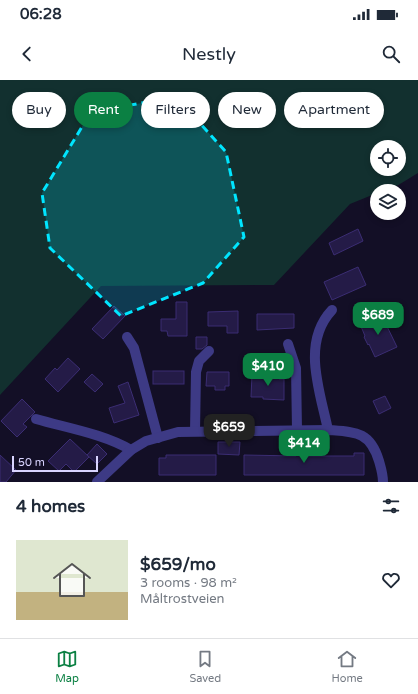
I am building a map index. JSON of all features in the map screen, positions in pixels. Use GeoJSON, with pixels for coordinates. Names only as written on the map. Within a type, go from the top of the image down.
{"type":"FeatureCollection","features":[{"type":"Feature","properties":{"kind":"street"},"geometry":{"type":"LineString","coordinates":[[328,430],[314,367],[315,350],[321,324],[332,310]]}},
{"type":"Feature","properties":{"kind":"street"},"geometry":{"type":"LineString","coordinates":[[127,338],[134,348],[158,438]]}},
{"type":"Feature","properties":{"kind":"street"},"geometry":{"type":"LineString","coordinates":[[288,344],[296,368],[297,430]]}},
{"type":"Feature","properties":{"kind":"street"},"geometry":{"type":"LineString","coordinates":[[195,431],[196,372],[199,361],[209,351]]}},
{"type":"Feature","properties":{"kind":"street"},"geometry":{"type":"LineString","coordinates":[[36,419],[122,444],[131,450]]}},
{"type":"Feature","properties":{"kind":"street"},"geometry":{"type":"LineString","coordinates":[[97,482],[131,450],[146,441],[178,432],[328,430],[352,432],[371,441],[383,474],[383,482]]}},
{"type":"Feature","properties":{"kind":"highlighted area"},"geometry":{"type":"Polygon","coordinates":[[[176,97],[226,152],[244,237],[203,283],[121,316],[50,248],[42,193],[91,112],[176,97]]]}},
{"type":"Feature","properties":{"kind":"green space"},"geometry":{"type":"Polygon","coordinates":[[[0,80],[418,80],[418,173],[400,184],[370,184],[370,196],[350,204],[274,285],[101,286],[0,395],[0,80]]]}},
{"type":"Feature","properties":{"kind":"building"},"geometry":{"type":"Polygon","coordinates":[[[358,229],[363,241],[334,255],[329,243],[358,229]]]}},
{"type":"Feature","properties":{"kind":"building"},"geometry":{"type":"Polygon","coordinates":[[[358,267],[366,285],[332,300],[324,282],[358,267]]]}},
{"type":"Feature","properties":{"kind":"building"},"geometry":{"type":"Polygon","coordinates":[[[176,302],[187,302],[187,336],[168,336],[167,331],[161,331],[161,319],[176,319],[176,302]]]}},
{"type":"Feature","properties":{"kind":"building"},"geometry":{"type":"Polygon","coordinates":[[[114,306],[125,316],[103,339],[92,329],[114,306]]]}},
{"type":"Feature","properties":{"kind":"building"},"geometry":{"type":"Polygon","coordinates":[[[238,311],[238,333],[227,333],[227,326],[208,326],[208,312],[238,311]]]}},
{"type":"Feature","properties":{"kind":"building"},"geometry":{"type":"Polygon","coordinates":[[[257,314],[294,314],[294,328],[257,330],[257,314]]]}},
{"type":"Feature","properties":{"kind":"building"},"geometry":{"type":"Polygon","coordinates":[[[381,314],[397,347],[375,357],[364,337],[365,336],[360,324],[381,314]]]}},
{"type":"Feature","properties":{"kind":"building"},"geometry":{"type":"Polygon","coordinates":[[[196,337],[207,337],[207,345],[202,349],[196,349],[196,337]]]}},
{"type":"Feature","properties":{"kind":"building"},"geometry":{"type":"Polygon","coordinates":[[[68,358],[80,369],[58,392],[45,379],[55,368],[57,370],[68,358]]]}},
{"type":"Feature","properties":{"kind":"building"},"geometry":{"type":"Polygon","coordinates":[[[153,371],[184,371],[184,384],[153,384],[153,371]]]}},
{"type":"Feature","properties":{"kind":"building"},"geometry":{"type":"Polygon","coordinates":[[[207,372],[229,372],[229,386],[225,386],[225,390],[215,390],[215,386],[206,386],[207,372]]]}},
{"type":"Feature","properties":{"kind":"building"},"geometry":{"type":"Polygon","coordinates":[[[92,374],[103,384],[95,392],[84,382],[92,374]]]}},
{"type":"Feature","properties":{"kind":"building"},"geometry":{"type":"Polygon","coordinates":[[[252,375],[279,375],[279,379],[284,379],[284,400],[251,397],[252,375]]]}},
{"type":"Feature","properties":{"kind":"building"},"geometry":{"type":"Polygon","coordinates":[[[128,382],[139,415],[114,423],[109,408],[125,403],[118,386],[128,382]]]}},
{"type":"Feature","properties":{"kind":"building"},"geometry":{"type":"Polygon","coordinates":[[[385,396],[391,408],[379,414],[373,401],[385,396]]]}},
{"type":"Feature","properties":{"kind":"building"},"geometry":{"type":"Polygon","coordinates":[[[22,399],[35,412],[23,424],[27,427],[17,437],[1,421],[22,399]]]}},
{"type":"Feature","properties":{"kind":"building"},"geometry":{"type":"Polygon","coordinates":[[[70,439],[89,457],[74,472],[66,464],[59,471],[48,461],[70,439]]]}},
{"type":"Feature","properties":{"kind":"building"},"geometry":{"type":"Polygon","coordinates":[[[218,442],[240,442],[239,455],[218,454],[218,442]]]}},
{"type":"Feature","properties":{"kind":"building"},"geometry":{"type":"Polygon","coordinates":[[[97,444],[107,454],[97,464],[87,455],[97,444]]]}},
{"type":"Feature","properties":{"kind":"building"},"geometry":{"type":"Polygon","coordinates":[[[297,444],[307,444],[307,456],[354,456],[354,453],[364,453],[364,475],[244,475],[244,455],[296,456],[297,444]]]}},
{"type":"Feature","properties":{"kind":"building"},"geometry":{"type":"Polygon","coordinates":[[[0,455],[16,470],[6,482],[0,482],[0,455]]]}},
{"type":"Feature","properties":{"kind":"building"},"geometry":{"type":"Polygon","coordinates":[[[166,455],[216,455],[216,475],[159,475],[159,458],[166,458],[166,455]]]}}]}
